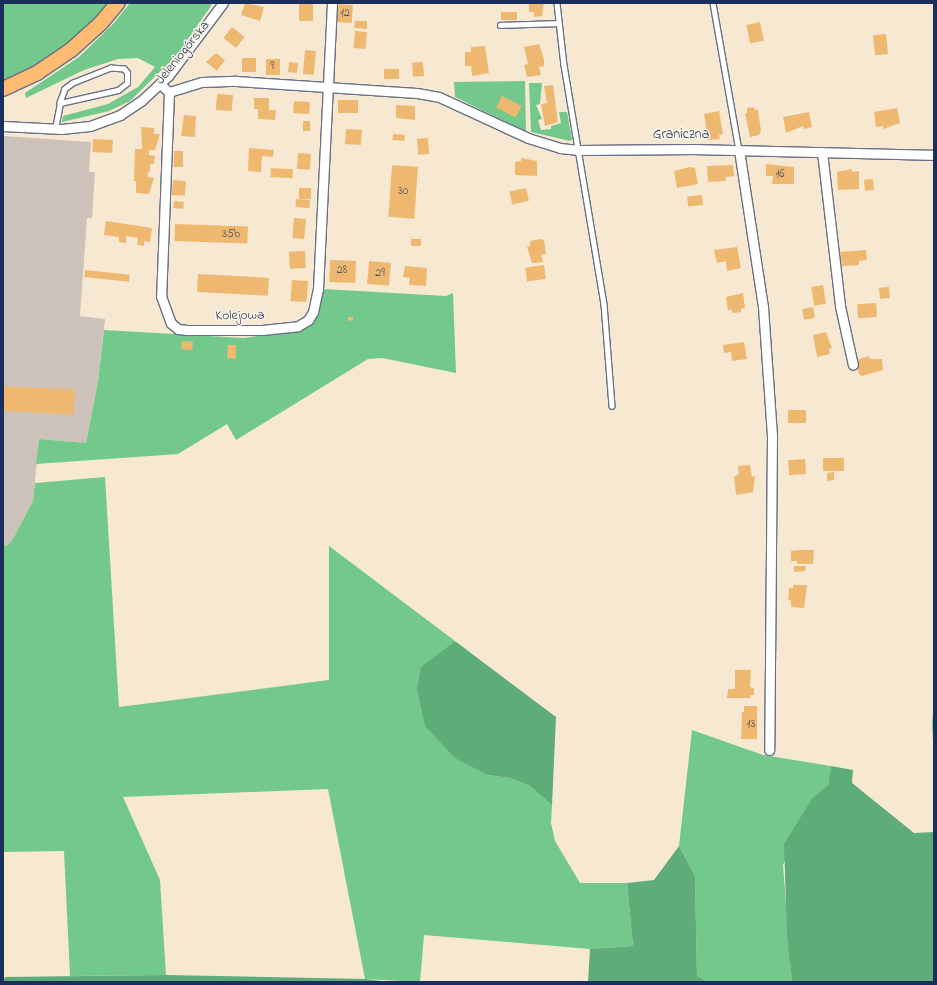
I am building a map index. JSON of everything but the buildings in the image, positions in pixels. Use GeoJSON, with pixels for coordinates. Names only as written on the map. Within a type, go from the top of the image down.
{"type":"FeatureCollection","features":[{"type":"Feature","properties":{"kind":"main road"},"geometry":{"type":"LineString","coordinates":[[3,89],[37,73],[71,50],[101,23],[118,3]]}},
{"type":"Feature","properties":{"kind":"street","name":"Jeleniogórska"},"geometry":{"type":"LineString","coordinates":[[3,126],[55,129],[104,122],[141,101],[160,84],[190,50],[223,3]]}},
{"type":"Feature","properties":{"kind":"street","name":"Kolejowa"},"geometry":{"type":"LineString","coordinates":[[169,92],[161,296],[171,324],[178,329],[262,330],[298,326],[308,320],[313,312],[318,289],[332,3]]}},
{"type":"Feature","properties":{"kind":"street"},"geometry":{"type":"LineString","coordinates":[[160,84],[169,92],[202,82],[327,87]]}},
{"type":"Feature","properties":{"kind":"street","name":"Graniczna"},"geometry":{"type":"LineString","coordinates":[[327,87],[439,97],[528,138],[560,148],[579,150],[739,150],[934,154]]}},
{"type":"Feature","properties":{"kind":"street"},"geometry":{"type":"LineString","coordinates":[[739,150],[763,307],[772,435],[770,750]]}},
{"type":"Feature","properties":{"kind":"street"},"geometry":{"type":"LineString","coordinates":[[822,152],[840,306],[853,365]]}},
{"type":"Feature","properties":{"kind":"lane"},"geometry":{"type":"LineString","coordinates":[[557,3],[558,23],[604,304],[612,406]]}},
{"type":"Feature","properties":{"kind":"lane"},"geometry":{"type":"LineString","coordinates":[[713,3],[739,150]]}},
{"type":"Feature","properties":{"kind":"lane"},"geometry":{"type":"LineString","coordinates":[[500,25],[558,23]]}},
{"type":"Feature","properties":{"kind":"lane"},"geometry":{"type":"LineString","coordinates":[[55,129],[60,103],[65,90],[73,83],[111,68],[124,69],[127,73],[127,83],[118,90],[60,103]]}},
{"type":"Feature","properties":{"kind":"path"},"geometry":{"type":"LineString","coordinates":[[125,982],[164,982]]}},
{"type":"Feature","properties":{"kind":"shaded area"},"geometry":{"type":"Polygon","coordinates":[[[3,136],[91,142],[89,172],[95,172],[92,218],[87,218],[80,316],[105,319],[98,382],[86,443],[39,439],[33,501],[13,539],[8,545],[3,546],[3,136]]]}},
{"type":"Feature","properties":{"kind":"green space"},"geometry":{"type":"Polygon","coordinates":[[[3,3],[109,3],[87,28],[64,48],[35,67],[3,83],[3,3]]]}},
{"type":"Feature","properties":{"kind":"green space"},"geometry":{"type":"Polygon","coordinates":[[[130,3],[213,3],[176,56],[130,101],[109,111],[62,122],[63,116],[108,104],[138,87],[155,67],[138,58],[118,59],[84,70],[26,98],[25,93],[79,57],[113,24],[130,3]]]}},
{"type":"Feature","properties":{"kind":"green space"},"geometry":{"type":"Polygon","coordinates":[[[525,81],[526,132],[455,97],[454,82],[525,81]]]}},
{"type":"Feature","properties":{"kind":"green space"},"geometry":{"type":"Polygon","coordinates":[[[529,83],[542,83],[540,104],[536,105],[542,119],[538,120],[541,130],[551,129],[551,126],[561,123],[559,112],[567,112],[572,139],[570,141],[531,132],[529,83]]]}},
{"type":"Feature","properties":{"kind":"green space"},"geometry":{"type":"Polygon","coordinates":[[[323,289],[446,296],[453,293],[456,373],[382,358],[368,359],[236,440],[227,424],[178,454],[36,464],[39,439],[86,443],[98,382],[104,330],[243,338],[285,332],[309,323],[315,317],[319,312],[323,289]]]}},
{"type":"Feature","properties":{"kind":"green space"},"geometry":{"type":"Polygon","coordinates":[[[105,477],[119,707],[329,680],[329,546],[455,641],[421,668],[488,775],[510,778],[530,786],[552,805],[551,823],[555,841],[580,883],[627,883],[633,946],[590,949],[424,935],[420,982],[365,979],[328,789],[123,797],[160,880],[166,975],[70,976],[64,851],[3,852],[3,546],[8,545],[13,539],[33,501],[35,483],[105,477]]]}},
{"type":"Feature","properties":{"kind":"green space"},"geometry":{"type":"Polygon","coordinates":[[[455,641],[556,717],[552,805],[530,786],[510,778],[488,775],[455,758],[425,726],[417,689],[421,667],[455,641]]]}},
{"type":"Feature","properties":{"kind":"green space"},"geometry":{"type":"Polygon","coordinates":[[[934,701],[934,761],[932,723],[934,701]]]}},
{"type":"Feature","properties":{"kind":"green space"},"geometry":{"type":"Polygon","coordinates":[[[692,730],[763,755],[831,766],[828,785],[813,797],[783,865],[792,982],[708,982],[697,976],[695,876],[679,846],[692,730]]]}},
{"type":"Feature","properties":{"kind":"green space"},"geometry":{"type":"Polygon","coordinates":[[[831,766],[853,770],[852,783],[914,833],[934,832],[934,982],[792,982],[787,934],[784,844],[813,797],[828,785],[831,766]]]}},
{"type":"Feature","properties":{"kind":"green space"},"geometry":{"type":"Polygon","coordinates":[[[679,846],[695,876],[697,976],[708,982],[588,982],[590,949],[633,946],[627,883],[654,880],[679,846]]]}},
{"type":"Feature","properties":{"kind":"green space"},"geometry":{"type":"Polygon","coordinates":[[[166,975],[365,979],[390,982],[3,982],[5,977],[166,975]]]}}]}
